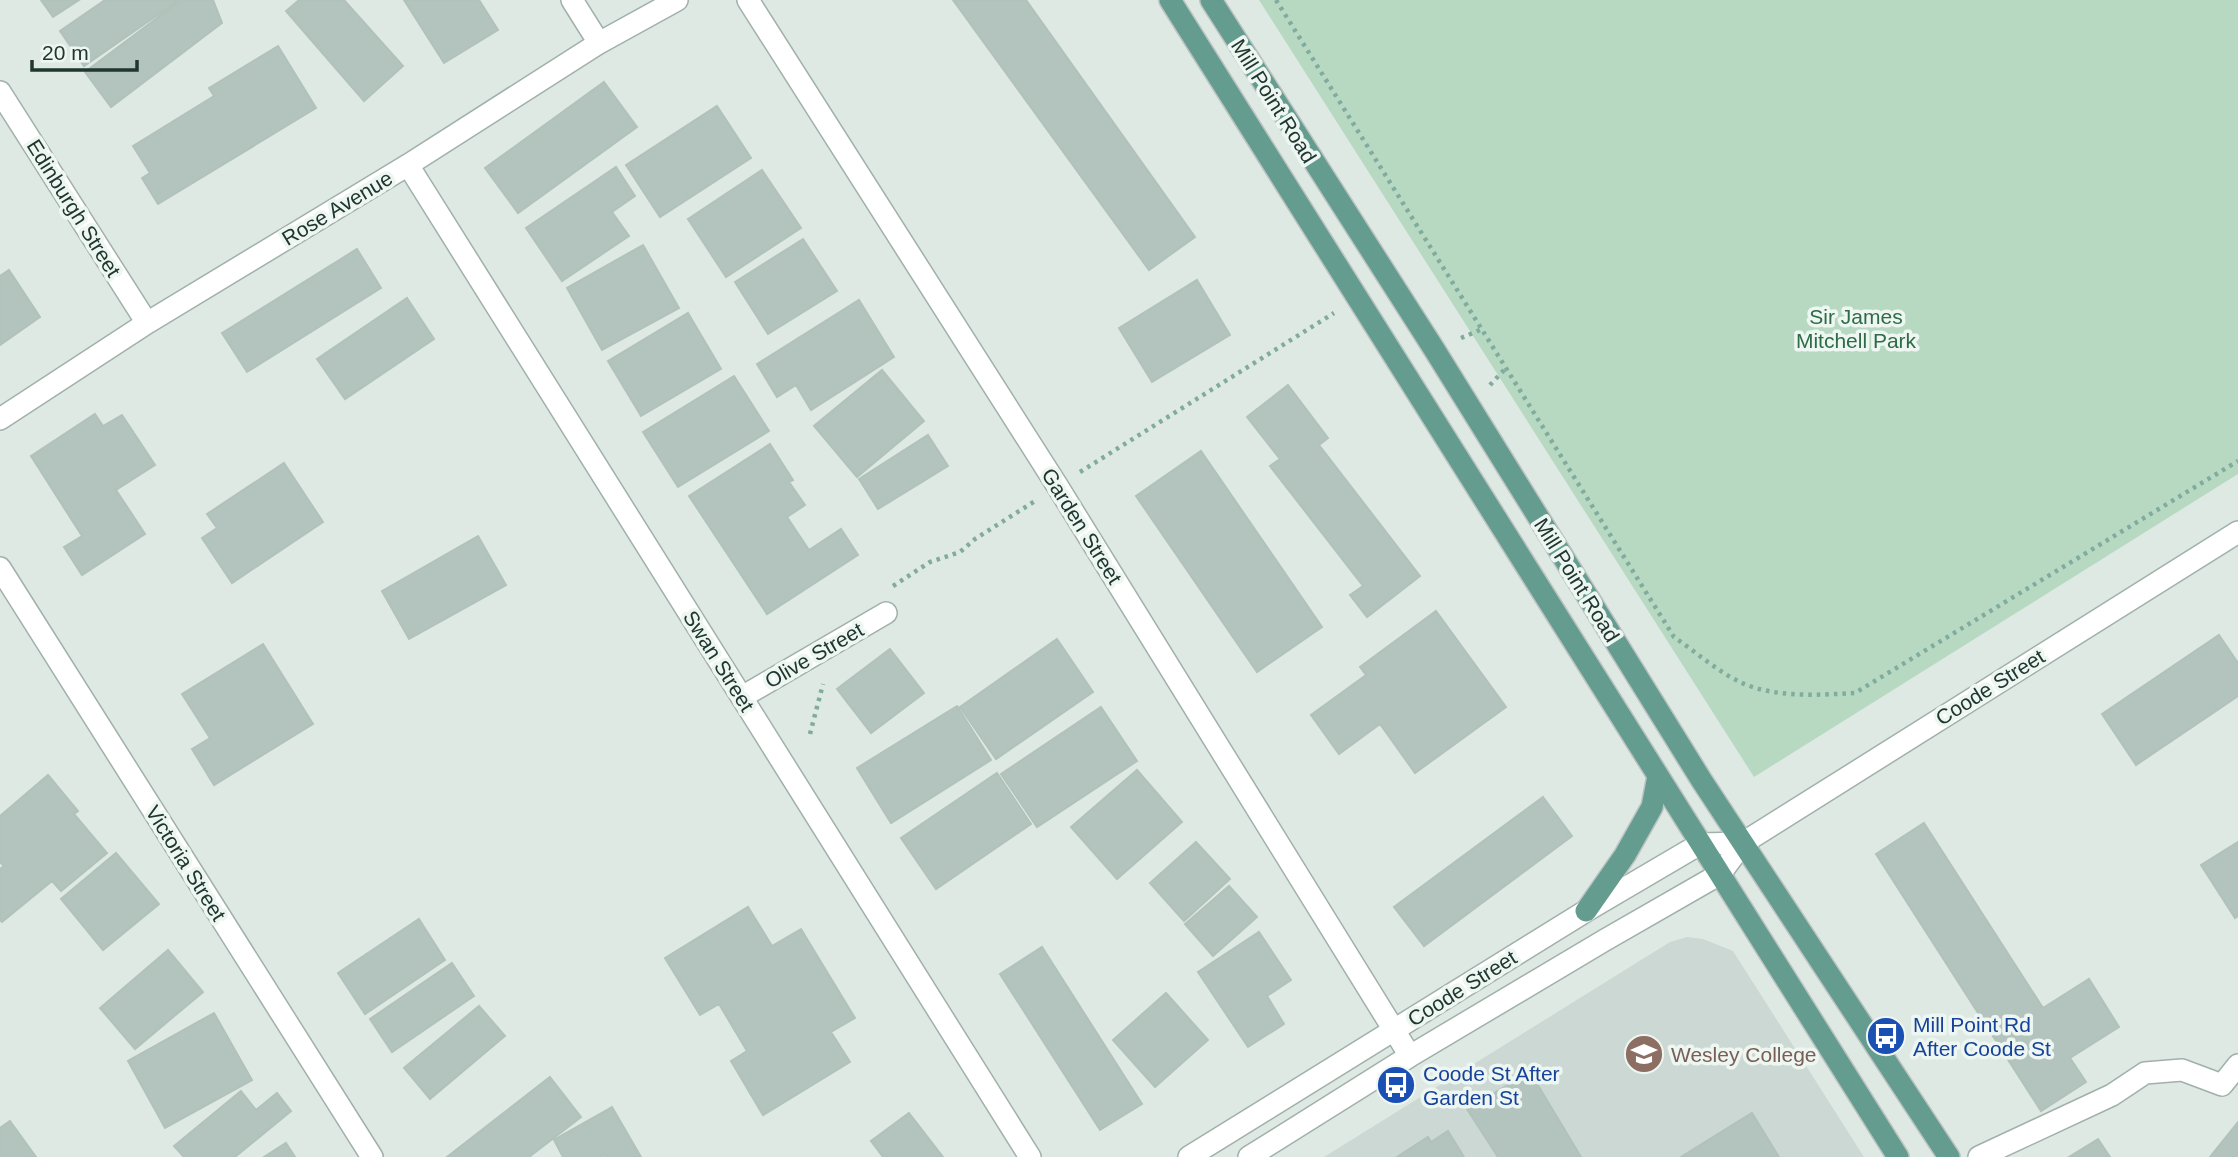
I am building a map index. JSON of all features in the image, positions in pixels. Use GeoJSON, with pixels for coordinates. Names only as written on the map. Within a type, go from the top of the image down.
{"type":"FeatureCollection","features":[{"type":"Feature","properties":{"kind":"main road","name":"Mill Point Road"},"geometry":{"type":"LineString","coordinates":[[1170,0],[1898,1157]]}},
{"type":"Feature","properties":{"kind":"main road","name":"Mill Point Road"},"geometry":{"type":"LineString","coordinates":[[1211,0],[1434,349],[1743,843],[1949,1157]]}},
{"type":"Feature","properties":{"kind":"main road"},"geometry":{"type":"LineString","coordinates":[[1586,911],[1625,855],[1652,807],[1658,776]]}},
{"type":"Feature","properties":{"kind":"street"},"geometry":{"type":"LineString","coordinates":[[572,0],[599,43]]}},
{"type":"Feature","properties":{"kind":"street","name":"Rose Avenue"},"geometry":{"type":"LineString","coordinates":[[0,419],[148,323],[408,165],[599,43],[677,0]]}},
{"type":"Feature","properties":{"kind":"street","name":"Garden Street"},"geometry":{"type":"LineString","coordinates":[[748,0],[1058,487],[1410,1056]]}},
{"type":"Feature","properties":{"kind":"street","name":"Edinburgh Street"},"geometry":{"type":"LineString","coordinates":[[0,92],[148,323]]}},
{"type":"Feature","properties":{"kind":"street","name":"Swan Street"},"geometry":{"type":"LineString","coordinates":[[408,165],[1030,1157]]}},
{"type":"Feature","properties":{"kind":"street","name":"Coode Street"},"geometry":{"type":"LineString","coordinates":[[1249,1157],[1410,1056],[1720,874],[1743,843],[2238,532]]}},
{"type":"Feature","properties":{"kind":"street","name":"Victoria Street"},"geometry":{"type":"LineString","coordinates":[[0,568],[372,1157]]}},
{"type":"Feature","properties":{"kind":"street","name":"Olive Street"},"geometry":{"type":"LineString","coordinates":[[741,697],[886,613]]}},
{"type":"Feature","properties":{"kind":"street","name":"Coode Street"},"geometry":{"type":"LineString","coordinates":[[1189,1157],[1586,911],[1700,844],[1743,843]]}},
{"type":"Feature","properties":{"kind":"street"},"geometry":{"type":"LineString","coordinates":[[1979,1157],[2112,1095],[2145,1073],[2182,1070],[2222,1085],[2238,1065]]}},
{"type":"Feature","properties":{"kind":"path"},"geometry":{"type":"LineString","coordinates":[[1276,0],[1674,637],[1741,683],[1763,691],[1823,695],[1855,692],[2238,461]]}},
{"type":"Feature","properties":{"kind":"path"},"geometry":{"type":"LineString","coordinates":[[886,613],[890,588],[930,562],[960,552],[975,539],[1358,298]]}},
{"type":"Feature","properties":{"kind":"path"},"geometry":{"type":"LineString","coordinates":[[810,734],[834,644]]}},
{"type":"Feature","properties":{"kind":"shaded area","name":"Wesley College"},"geometry":{"type":"Polygon","coordinates":[[[1687,937],[1703,939],[1733,951],[1864,1157],[1324,1157],[1670,942],[1687,937]]]}},
{"type":"Feature","properties":{"kind":"green space","name":"Sir James Mitchell Park"},"geometry":{"type":"Polygon","coordinates":[[[1259,0],[2238,0],[2238,474],[1754,777],[1259,0]]]}},
{"type":"Feature","properties":{"kind":"building"},"geometry":{"type":"Polygon","coordinates":[[[41,0],[79,0],[53,17],[41,0]]]}},
{"type":"Feature","properties":{"kind":"building"},"geometry":{"type":"Polygon","coordinates":[[[105,0],[179,0],[84,66],[60,31],[105,0]]]}},
{"type":"Feature","properties":{"kind":"building"},"geometry":{"type":"Polygon","coordinates":[[[181,0],[213,0],[222,23],[111,107],[85,72],[181,0]]]}},
{"type":"Feature","properties":{"kind":"building"},"geometry":{"type":"Polygon","coordinates":[[[299,0],[344,0],[403,66],[364,101],[286,11],[299,0]]]}},
{"type":"Feature","properties":{"kind":"building"},"geometry":{"type":"Polygon","coordinates":[[[404,0],[479,0],[498,30],[444,63],[404,0]]]}},
{"type":"Feature","properties":{"kind":"building"},"geometry":{"type":"Polygon","coordinates":[[[953,0],[1026,0],[1195,237],[1149,270],[953,0]]]}},
{"type":"Feature","properties":{"kind":"building"},"geometry":{"type":"Polygon","coordinates":[[[278,46],[316,108],[158,204],[142,178],[150,173],[133,146],[214,96],[209,88],[278,46]]]}},
{"type":"Feature","properties":{"kind":"building"},"geometry":{"type":"Polygon","coordinates":[[[604,82],[637,127],[518,213],[485,168],[604,82]]]}},
{"type":"Feature","properties":{"kind":"building"},"geometry":{"type":"Polygon","coordinates":[[[717,106],[751,158],[660,217],[626,165],[717,106]]]}},
{"type":"Feature","properties":{"kind":"building"},"geometry":{"type":"Polygon","coordinates":[[[616,167],[635,196],[612,212],[629,236],[562,281],[526,228],[616,167]]]}},
{"type":"Feature","properties":{"kind":"building"},"geometry":{"type":"Polygon","coordinates":[[[762,170],[801,228],[726,277],[688,219],[762,170]]]}},
{"type":"Feature","properties":{"kind":"building"},"geometry":{"type":"Polygon","coordinates":[[[803,239],[837,291],[768,334],[735,282],[803,239]]]}},
{"type":"Feature","properties":{"kind":"building"},"geometry":{"type":"Polygon","coordinates":[[[643,245],[679,308],[602,350],[567,288],[643,245]]]}},
{"type":"Feature","properties":{"kind":"building"},"geometry":{"type":"Polygon","coordinates":[[[357,249],[381,288],[247,372],[222,333],[357,249]]]}},
{"type":"Feature","properties":{"kind":"building"},"geometry":{"type":"Polygon","coordinates":[[[9,270],[40,317],[0,345],[0,276],[9,270]]]}},
{"type":"Feature","properties":{"kind":"building"},"geometry":{"type":"Polygon","coordinates":[[[1197,280],[1230,335],[1152,382],[1119,328],[1197,280]]]}},
{"type":"Feature","properties":{"kind":"building"},"geometry":{"type":"Polygon","coordinates":[[[407,298],[434,339],[345,399],[317,359],[407,298]]]}},
{"type":"Feature","properties":{"kind":"building"},"geometry":{"type":"Polygon","coordinates":[[[859,300],[894,357],[811,410],[796,385],[777,397],[757,364],[859,300]]]}},
{"type":"Feature","properties":{"kind":"building"},"geometry":{"type":"Polygon","coordinates":[[[688,313],[721,369],[641,416],[608,361],[688,313]]]}},
{"type":"Feature","properties":{"kind":"building"},"geometry":{"type":"Polygon","coordinates":[[[882,370],[924,421],[857,477],[814,426],[882,370]]]}},
{"type":"Feature","properties":{"kind":"building"},"geometry":{"type":"Polygon","coordinates":[[[734,376],[769,431],[678,487],[643,432],[734,376]]]}},
{"type":"Feature","properties":{"kind":"building"},"geometry":{"type":"Polygon","coordinates":[[[1288,385],[1328,438],[1319,445],[1420,576],[1367,617],[1350,595],[1363,586],[1270,466],[1280,459],[1247,417],[1288,385]]]}},
{"type":"Feature","properties":{"kind":"building"},"geometry":{"type":"Polygon","coordinates":[[[95,414],[103,426],[122,415],[155,465],[116,490],[145,534],[82,575],[64,547],[82,536],[31,456],[95,414]]]}},
{"type":"Feature","properties":{"kind":"building"},"geometry":{"type":"Polygon","coordinates":[[[928,435],[948,466],[878,509],[859,479],[928,435]]]}},
{"type":"Feature","properties":{"kind":"building"},"geometry":{"type":"Polygon","coordinates":[[[770,444],[793,480],[789,482],[805,505],[787,517],[809,550],[841,529],[858,555],[767,614],[689,496],[770,444]]]}},
{"type":"Feature","properties":{"kind":"building"},"geometry":{"type":"Polygon","coordinates":[[[1201,451],[1322,627],[1257,672],[1136,496],[1201,451]]]}},
{"type":"Feature","properties":{"kind":"building"},"geometry":{"type":"Polygon","coordinates":[[[284,463],[323,522],[232,583],[202,538],[217,528],[207,514],[284,463]]]}},
{"type":"Feature","properties":{"kind":"building"},"geometry":{"type":"Polygon","coordinates":[[[478,536],[506,585],[409,639],[382,591],[478,536]]]}},
{"type":"Feature","properties":{"kind":"building"},"geometry":{"type":"Polygon","coordinates":[[[1436,611],[1506,707],[1415,773],[1380,724],[1339,754],[1311,715],[1366,675],[1360,667],[1436,611]]]}},
{"type":"Feature","properties":{"kind":"building"},"geometry":{"type":"Polygon","coordinates":[[[2219,635],[2238,663],[2238,696],[2136,765],[2102,714],[2219,635]]]}},
{"type":"Feature","properties":{"kind":"building"},"geometry":{"type":"Polygon","coordinates":[[[1057,639],[1093,692],[996,759],[960,707],[1057,639]]]}},
{"type":"Feature","properties":{"kind":"building"},"geometry":{"type":"Polygon","coordinates":[[[263,644],[313,724],[214,785],[192,749],[210,738],[182,694],[263,644]]]}},
{"type":"Feature","properties":{"kind":"building"},"geometry":{"type":"Polygon","coordinates":[[[890,649],[924,693],[871,733],[837,689],[890,649]]]}},
{"type":"Feature","properties":{"kind":"building"},"geometry":{"type":"Polygon","coordinates":[[[957,706],[991,760],[891,823],[857,768],[957,706]]]}},
{"type":"Feature","properties":{"kind":"building"},"geometry":{"type":"Polygon","coordinates":[[[1101,707],[1137,761],[1037,827],[1001,774],[1101,707]]]}},
{"type":"Feature","properties":{"kind":"building"},"geometry":{"type":"Polygon","coordinates":[[[1137,770],[1182,822],[1117,879],[1071,827],[1137,770]]]}},
{"type":"Feature","properties":{"kind":"building"},"geometry":{"type":"Polygon","coordinates":[[[997,773],[1031,824],[936,889],[901,838],[997,773]]]}},
{"type":"Feature","properties":{"kind":"building"},"geometry":{"type":"Polygon","coordinates":[[[48,775],[78,811],[74,814],[107,853],[61,891],[52,881],[2,922],[0,869],[4,866],[0,862],[0,816],[48,775]]]}},
{"type":"Feature","properties":{"kind":"building"},"geometry":{"type":"Polygon","coordinates":[[[1543,797],[1572,836],[1424,946],[1394,907],[1543,797]]]}},
{"type":"Feature","properties":{"kind":"building"},"geometry":{"type":"Polygon","coordinates":[[[1924,823],[2043,1008],[2089,979],[2119,1027],[2070,1058],[2086,1082],[2041,1111],[1876,854],[1924,823]]]}},
{"type":"Feature","properties":{"kind":"building"},"geometry":{"type":"Polygon","coordinates":[[[1196,842],[1230,879],[1184,921],[1150,883],[1196,842]]]}},
{"type":"Feature","properties":{"kind":"building"},"geometry":{"type":"Polygon","coordinates":[[[2238,842],[2238,916],[2235,918],[2201,865],[2238,842]]]}},
{"type":"Feature","properties":{"kind":"building"},"geometry":{"type":"Polygon","coordinates":[[[116,853],[159,904],[103,950],[61,899],[116,853]]]}},
{"type":"Feature","properties":{"kind":"building"},"geometry":{"type":"Polygon","coordinates":[[[1229,886],[1257,917],[1213,956],[1185,924],[1229,886]]]}},
{"type":"Feature","properties":{"kind":"building"},"geometry":{"type":"Polygon","coordinates":[[[748,907],[772,946],[801,929],[855,1018],[831,1032],[850,1062],[763,1115],[731,1061],[747,1051],[719,1004],[700,1015],[665,958],[748,907]]]}},
{"type":"Feature","properties":{"kind":"building"},"geometry":{"type":"Polygon","coordinates":[[[419,919],[445,960],[365,1014],[338,973],[419,919]]]}},
{"type":"Feature","properties":{"kind":"building"},"geometry":{"type":"Polygon","coordinates":[[[1259,932],[1291,980],[1267,996],[1284,1024],[1248,1047],[1198,972],[1259,932]]]}},
{"type":"Feature","properties":{"kind":"building"},"geometry":{"type":"Polygon","coordinates":[[[1042,947],[1142,1104],[1100,1130],[1000,974],[1042,947]]]}},
{"type":"Feature","properties":{"kind":"building"},"geometry":{"type":"Polygon","coordinates":[[[168,950],[203,992],[135,1049],[100,1008],[168,950]]]}},
{"type":"Feature","properties":{"kind":"building"},"geometry":{"type":"Polygon","coordinates":[[[452,963],[474,996],[392,1052],[370,1019],[452,963]]]}},
{"type":"Feature","properties":{"kind":"building"},"geometry":{"type":"Polygon","coordinates":[[[1166,993],[1208,1040],[1155,1087],[1113,1040],[1166,993]]]}},
{"type":"Feature","properties":{"kind":"building"},"geometry":{"type":"Polygon","coordinates":[[[479,1006],[505,1036],[430,1099],[404,1068],[479,1006]]]}},
{"type":"Feature","properties":{"kind":"building"},"geometry":{"type":"Polygon","coordinates":[[[214,1013],[252,1080],[165,1128],[128,1061],[214,1013]]]}},
{"type":"Feature","properties":{"kind":"building"},"geometry":{"type":"Polygon","coordinates":[[[1530,1072],[1581,1157],[1498,1157],[1467,1109],[1530,1072]]]}},
{"type":"Feature","properties":{"kind":"building"},"geometry":{"type":"Polygon","coordinates":[[[550,1077],[581,1117],[529,1157],[447,1157],[550,1077]]]}},
{"type":"Feature","properties":{"kind":"building"},"geometry":{"type":"Polygon","coordinates":[[[241,1091],[256,1110],[277,1093],[291,1111],[235,1157],[184,1157],[174,1146],[241,1091]]]}},
{"type":"Feature","properties":{"kind":"building"},"geometry":{"type":"Polygon","coordinates":[[[612,1107],[641,1157],[563,1157],[554,1140],[612,1107]]]}},
{"type":"Feature","properties":{"kind":"building"},"geometry":{"type":"Polygon","coordinates":[[[909,1113],[943,1157],[883,1157],[871,1141],[909,1113]]]}},
{"type":"Feature","properties":{"kind":"building"},"geometry":{"type":"Polygon","coordinates":[[[1752,1113],[1779,1157],[1681,1157],[1752,1113]]]}},
{"type":"Feature","properties":{"kind":"building"},"geometry":{"type":"Polygon","coordinates":[[[10,1121],[36,1157],[0,1157],[0,1128],[10,1121]]]}},
{"type":"Feature","properties":{"kind":"building"},"geometry":{"type":"Polygon","coordinates":[[[2238,1122],[2238,1157],[2210,1157],[2238,1122]]]}},
{"type":"Feature","properties":{"kind":"building"},"geometry":{"type":"Polygon","coordinates":[[[1448,1131],[1464,1157],[1397,1157],[1428,1137],[1431,1142],[1448,1131]]]}},
{"type":"Feature","properties":{"kind":"building"},"geometry":{"type":"Polygon","coordinates":[[[2098,1139],[2110,1157],[2069,1157],[2098,1139]]]}},
{"type":"Feature","properties":{"kind":"building"},"geometry":{"type":"Polygon","coordinates":[[[286,1143],[295,1157],[264,1157],[286,1143]]]}},
{"type":"Feature","properties":{"kind":"place","name":"Mill Point Rd After Coode St"},"geometry":{"type":"Point","coordinates":[1886,1036]}},
{"type":"Feature","properties":{"kind":"place","name":"Wesley College"},"geometry":{"type":"Point","coordinates":[1644,1054]}},
{"type":"Feature","properties":{"kind":"place","name":"Coode St After Garden St"},"geometry":{"type":"Point","coordinates":[1396,1085]}}]}
